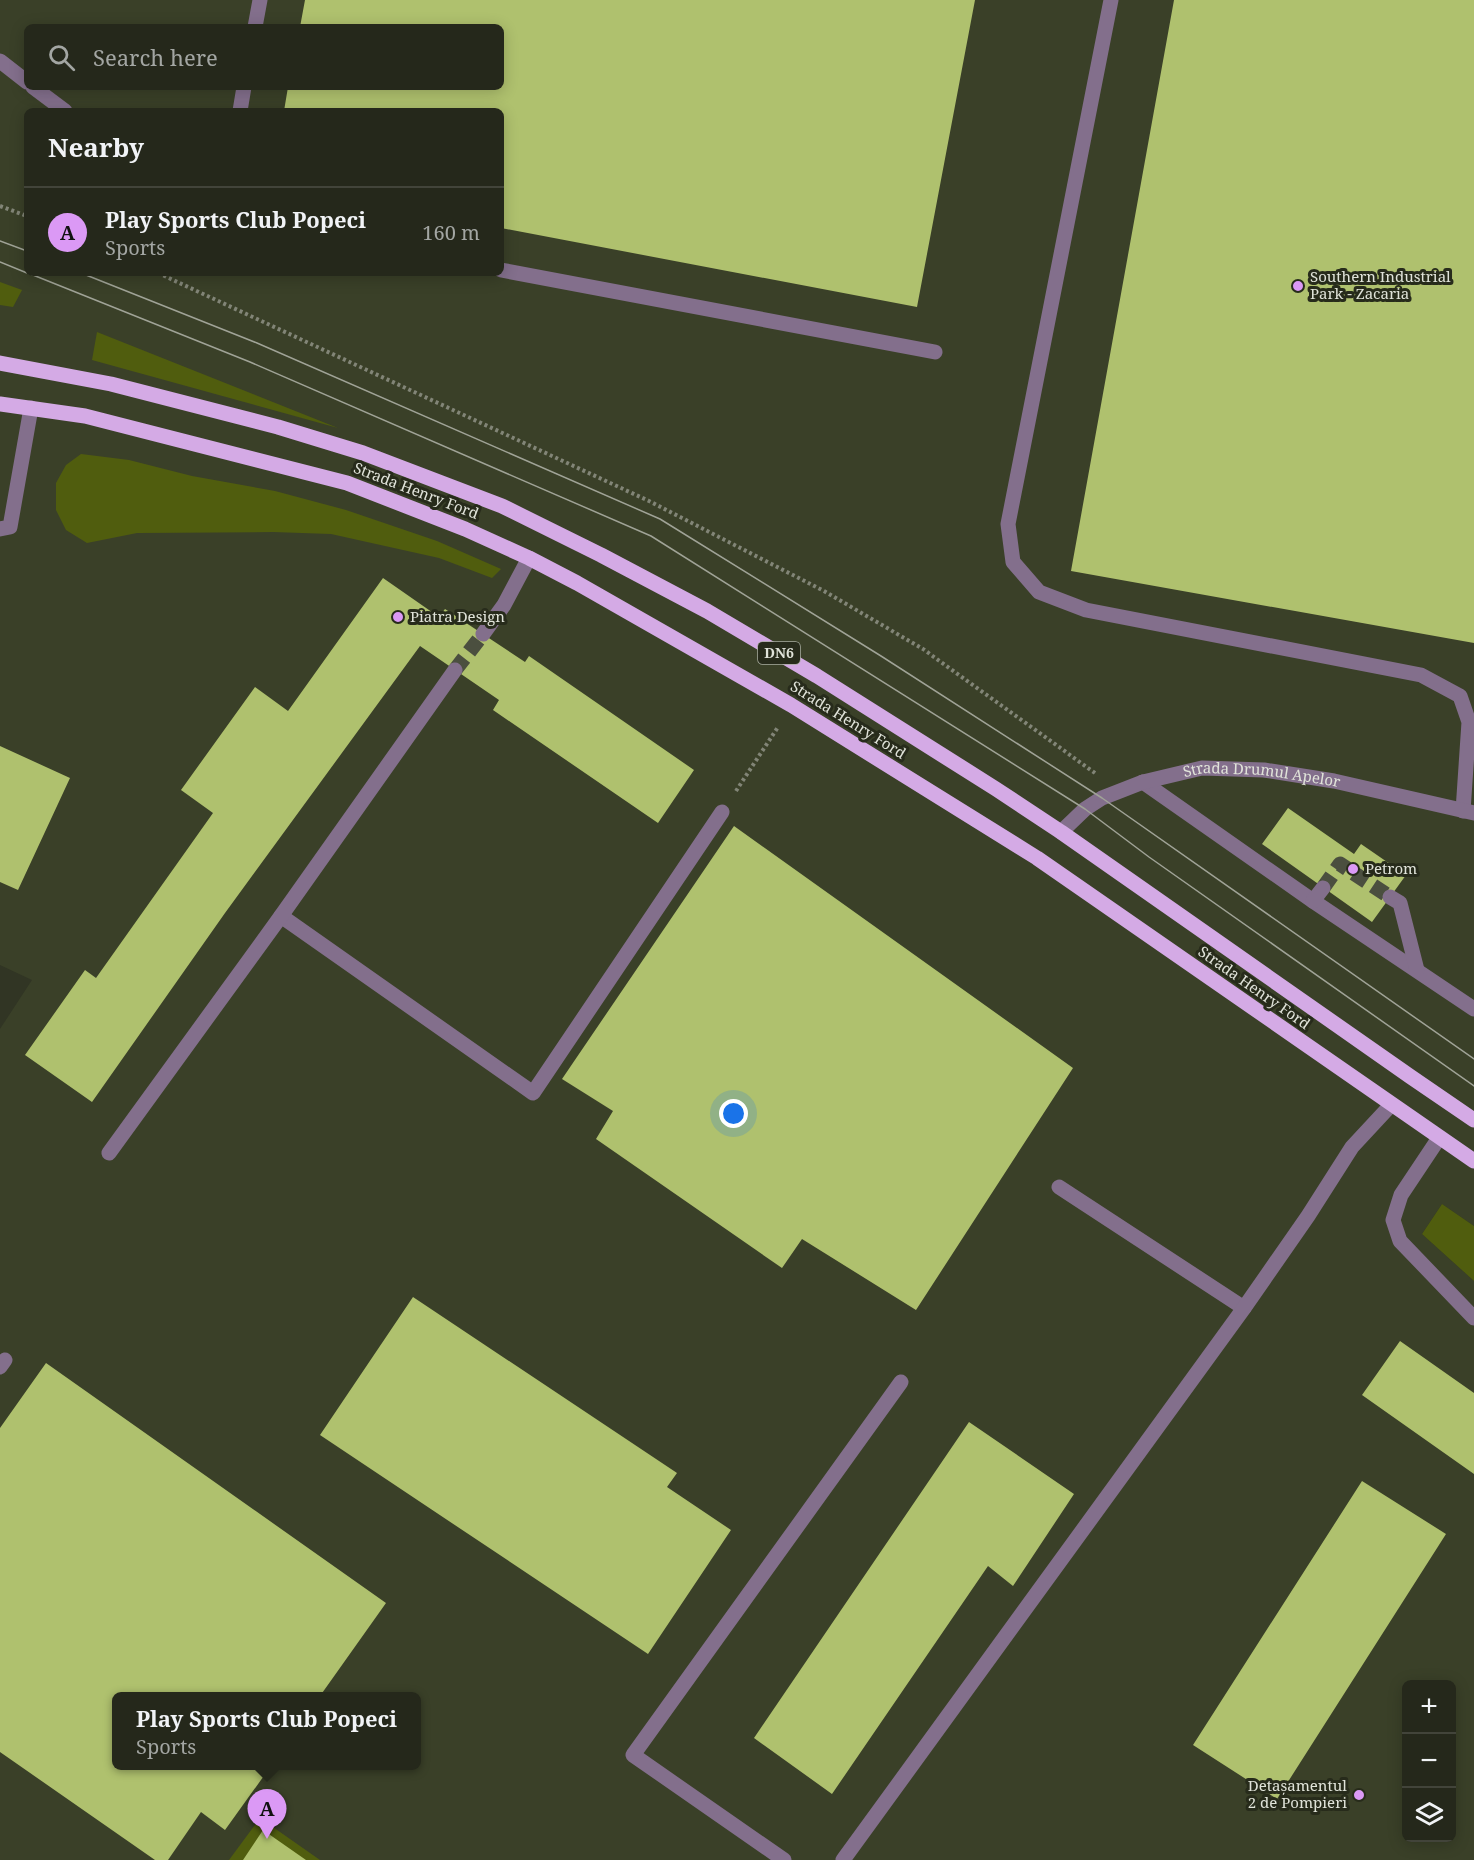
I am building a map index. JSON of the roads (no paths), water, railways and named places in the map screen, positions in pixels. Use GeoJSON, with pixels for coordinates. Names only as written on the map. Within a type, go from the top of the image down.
{"type":"FeatureCollection","features":[{"type":"Feature","properties":{"kind":"main road","name":"Strada Henry Ford"},"geometry":{"type":"LineString","coordinates":[[0,363],[111,384],[278,427],[363,453],[502,506],[601,555],[707,611],[856,700],[1061,832],[1474,1120]]}},
{"type":"Feature","properties":{"kind":"main road","name":"Strada Henry Ford"},"geometry":{"type":"LineString","coordinates":[[0,404],[85,416],[347,483],[465,529],[529,558],[791,705],[1036,858],[1474,1161]]}},
{"type":"Feature","properties":{"kind":"street"},"geometry":{"type":"LineString","coordinates":[[256,24],[260,0]]}},
{"type":"Feature","properties":{"kind":"street"},"geometry":{"type":"LineString","coordinates":[[1111,0],[1008,524],[1013,562],[1039,592],[1086,610],[1422,675],[1461,696],[1469,722],[1468,812]]}},
{"type":"Feature","properties":{"kind":"street"},"geometry":{"type":"LineString","coordinates":[[0,61],[24,80]]}},
{"type":"Feature","properties":{"kind":"street"},"geometry":{"type":"LineString","coordinates":[[37,90],[61,108]]}},
{"type":"Feature","properties":{"kind":"street"},"geometry":{"type":"LineString","coordinates":[[240,108],[244,90]]}},
{"type":"Feature","properties":{"kind":"street"},"geometry":{"type":"LineString","coordinates":[[504,271],[935,352]]}},
{"type":"Feature","properties":{"kind":"street"},"geometry":{"type":"LineString","coordinates":[[0,529],[10,527],[31,408]]}},
{"type":"Feature","properties":{"kind":"street"},"geometry":{"type":"LineString","coordinates":[[483,634],[504,605],[529,558]]}},
{"type":"Feature","properties":{"kind":"street"},"geometry":{"type":"LineString","coordinates":[[109,1153],[281,916],[455,670]]}},
{"type":"Feature","properties":{"kind":"street","name":"Strada Drumul Apelor"},"geometry":{"type":"LineString","coordinates":[[1061,832],[1085,809],[1119,791],[1143,782],[1202,768],[1264,770],[1334,781],[1468,812]]}},
{"type":"Feature","properties":{"kind":"street"},"geometry":{"type":"LineString","coordinates":[[1143,782],[1313,901],[1474,1009]]}},
{"type":"Feature","properties":{"kind":"street"},"geometry":{"type":"LineString","coordinates":[[281,916],[532,1093],[722,812]]}},
{"type":"Feature","properties":{"kind":"street"},"geometry":{"type":"LineString","coordinates":[[1313,901],[1323,888]]}},
{"type":"Feature","properties":{"kind":"street"},"geometry":{"type":"LineString","coordinates":[[1390,897],[1400,903],[1417,970]]}},
{"type":"Feature","properties":{"kind":"street"},"geometry":{"type":"LineString","coordinates":[[843,1860],[1244,1308],[1352,1148],[1391,1105]]}},
{"type":"Feature","properties":{"kind":"street"},"geometry":{"type":"LineString","coordinates":[[1439,1137],[1401,1195],[1393,1220],[1400,1241],[1474,1317]]}},
{"type":"Feature","properties":{"kind":"street"},"geometry":{"type":"LineString","coordinates":[[1059,1187],[1244,1308]]}},
{"type":"Feature","properties":{"kind":"street"},"geometry":{"type":"LineString","coordinates":[[784,1860],[633,1755],[901,1382]]}},
{"type":"Feature","properties":{"kind":"tunnel"},"geometry":{"type":"LineString","coordinates":[[455,670],[483,634]]}},
{"type":"Feature","properties":{"kind":"tunnel"},"geometry":{"type":"LineString","coordinates":[[1323,888],[1340,864],[1390,897]]}},
{"type":"Feature","properties":{"kind":"tram line"},"geometry":{"type":"LineString","coordinates":[[0,241],[24,250]]}},
{"type":"Feature","properties":{"kind":"tram line"},"geometry":{"type":"LineString","coordinates":[[0,262],[24,272]]}},
{"type":"Feature","properties":{"kind":"tram line"},"geometry":{"type":"LineString","coordinates":[[35,276],[250,362],[651,536],[1085,809],[1149,857],[1474,1086]]}},
{"type":"Feature","properties":{"kind":"tram line"},"geometry":{"type":"LineString","coordinates":[[89,276],[257,343],[660,519],[881,656],[1102,798],[1474,1059]]}},
{"type":"Feature","properties":{"kind":"place","name":"Southern Industrial Park - Zacaria"},"geometry":{"type":"Point","coordinates":[1298,286]}},
{"type":"Feature","properties":{"kind":"place","name":"Piatra Design"},"geometry":{"type":"Point","coordinates":[398,617]}},
{"type":"Feature","properties":{"kind":"place","name":"Petrom"},"geometry":{"type":"Point","coordinates":[1353,869]}},
{"type":"Feature","properties":{"kind":"place","name":"Detașamentul 2 de Pompieri"},"geometry":{"type":"Point","coordinates":[1359,1795]}},
{"type":"Feature","properties":{"kind":"place","name":"Play Sports Club Popeci"},"geometry":{"type":"Point","coordinates":[267,1839]}}]}
